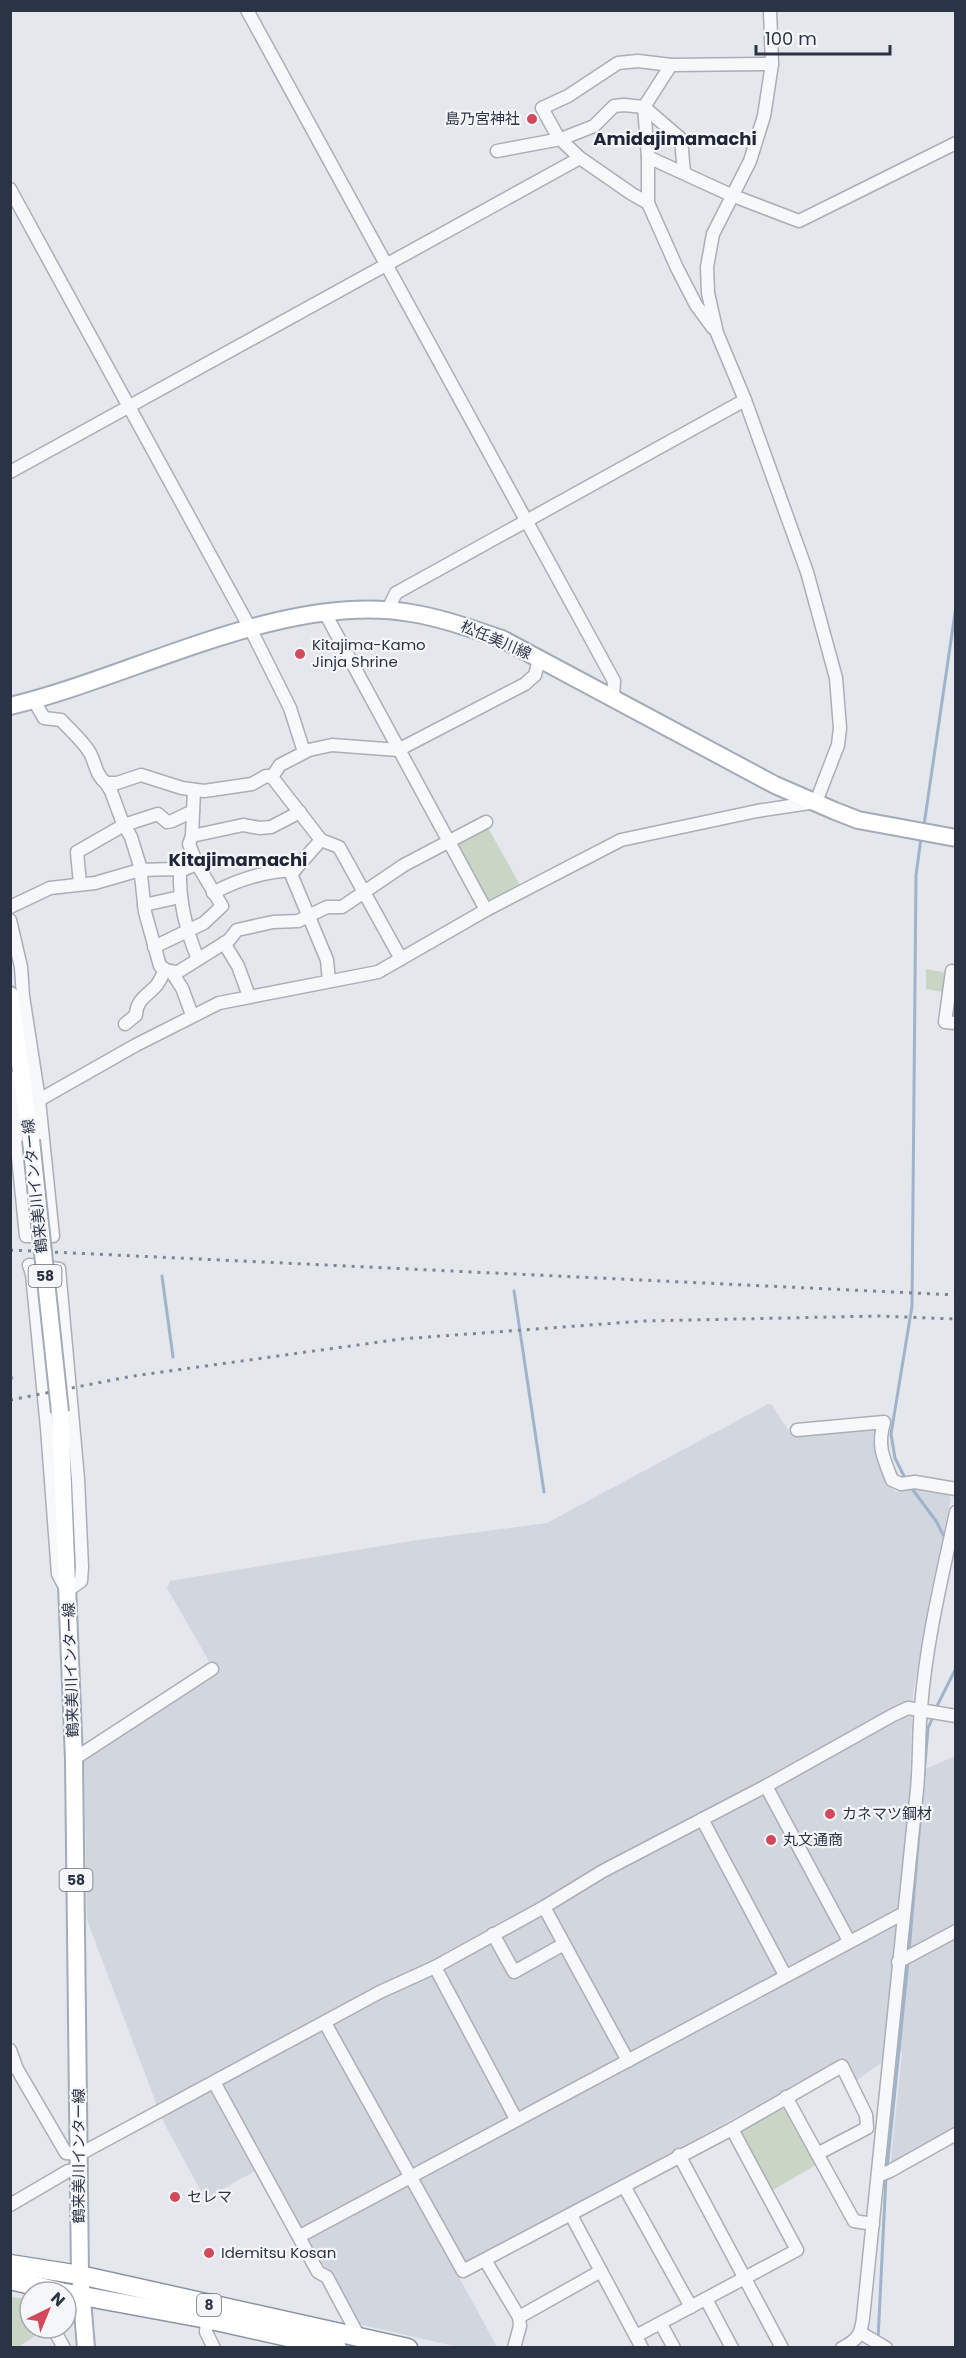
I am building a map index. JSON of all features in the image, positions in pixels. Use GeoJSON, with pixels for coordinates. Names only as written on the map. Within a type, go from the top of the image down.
{"type":"FeatureCollection","features":[{"type":"Feature","properties":{"kind":"highway","name":"8"},"geometry":{"type":"LineString","coordinates":[[10,2264],[80,2275],[171,2297],[351,2330],[408,2348]]}},
{"type":"Feature","properties":{"kind":"highway","name":"8"},"geometry":{"type":"LineString","coordinates":[[78,2296],[207,2319],[337,2348]]}},
{"type":"Feature","properties":{"kind":"main road","name":"松任美川線"},"geometry":{"type":"LineString","coordinates":[[10,706],[250,628],[325,613],[410,612],[456,623],[502,639],[775,785],[858,820],[956,838]]}},
{"type":"Feature","properties":{"kind":"main road","name":"鶴来美川インター線"},"geometry":{"type":"LineString","coordinates":[[10,995],[31,1140],[60,1412],[74,1759],[80,2275],[78,2282]]}},
{"type":"Feature","properties":{"kind":"main road","name":"鶴来美川インター線"},"geometry":{"type":"LineString","coordinates":[[78,2313],[86,2348]]}},
{"type":"Feature","properties":{"kind":"street"},"geometry":{"type":"LineString","coordinates":[[248,10],[614,681],[613,698]]}},
{"type":"Feature","properties":{"kind":"street"},"geometry":{"type":"LineString","coordinates":[[39,1100],[192,1015],[219,1003],[378,972],[486,910],[621,840],[757,811],[816,802],[838,745],[840,728],[836,678],[807,572],[745,400],[717,333],[708,293],[707,267],[713,234],[750,161],[764,116],[772,64],[770,10]]}},
{"type":"Feature","properties":{"kind":"street"},"geometry":{"type":"LineString","coordinates":[[648,203],[580,159],[561,139],[542,108],[568,96],[618,63],[638,61],[671,65],[772,64]]}},
{"type":"Feature","properties":{"kind":"street"},"geometry":{"type":"LineString","coordinates":[[671,65],[644,108],[648,157],[648,203],[664,242],[696,305],[717,333]]}},
{"type":"Feature","properties":{"kind":"street"},"geometry":{"type":"LineString","coordinates":[[497,151],[561,139],[594,126],[614,106],[624,105],[644,108],[681,139],[684,173]]}},
{"type":"Feature","properties":{"kind":"street"},"geometry":{"type":"LineString","coordinates":[[648,157],[731,195],[799,221],[956,143]]}},
{"type":"Feature","properties":{"kind":"street"},"geometry":{"type":"LineString","coordinates":[[10,472],[580,159]]}},
{"type":"Feature","properties":{"kind":"street"},"geometry":{"type":"LineString","coordinates":[[10,189],[250,628],[290,708],[304,753]]}},
{"type":"Feature","properties":{"kind":"street"},"geometry":{"type":"LineString","coordinates":[[387,611],[396,593],[745,400]]}},
{"type":"Feature","properties":{"kind":"street"},"geometry":{"type":"LineString","coordinates":[[325,613],[486,910]]}},
{"type":"Feature","properties":{"kind":"street"},"geometry":{"type":"LineString","coordinates":[[272,777],[280,765],[304,753],[332,745],[398,750],[525,684],[535,675],[539,659]]}},
{"type":"Feature","properties":{"kind":"street"},"geometry":{"type":"LineString","coordinates":[[33,699],[44,718],[61,720],[78,738],[90,753],[97,773],[111,790],[131,837],[140,870],[144,905],[160,966],[168,970],[178,972],[229,940],[237,930],[273,922],[298,921],[327,907],[342,907],[404,865],[486,822]]}},
{"type":"Feature","properties":{"kind":"street"},"geometry":{"type":"LineString","coordinates":[[106,783],[117,783],[141,775],[194,790],[252,784],[266,776],[272,777],[321,840],[339,847],[401,958]]}},
{"type":"Feature","properties":{"kind":"street"},"geometry":{"type":"LineString","coordinates":[[154,947],[204,923],[222,906],[197,864],[189,844],[192,836],[194,790]]}},
{"type":"Feature","properties":{"kind":"street"},"geometry":{"type":"LineString","coordinates":[[80,884],[77,852],[124,825],[158,814],[167,822],[172,821],[193,811]]}},
{"type":"Feature","properties":{"kind":"street"},"geometry":{"type":"LineString","coordinates":[[192,836],[243,825],[260,828],[271,826],[300,812]]}},
{"type":"Feature","properties":{"kind":"street"},"geometry":{"type":"LineString","coordinates":[[321,840],[291,874],[307,917],[327,960],[329,981]]}},
{"type":"Feature","properties":{"kind":"street"},"geometry":{"type":"LineString","coordinates":[[10,907],[50,888],[95,883],[140,870],[174,868],[180,871],[197,864]]}},
{"type":"Feature","properties":{"kind":"street"},"geometry":{"type":"LineString","coordinates":[[213,893],[232,883],[256,876],[295,870]]}},
{"type":"Feature","properties":{"kind":"street"},"geometry":{"type":"LineString","coordinates":[[180,871],[180,897],[186,930],[198,959]]}},
{"type":"Feature","properties":{"kind":"street"},"geometry":{"type":"LineString","coordinates":[[144,905],[180,897]]}},
{"type":"Feature","properties":{"kind":"street"},"geometry":{"type":"LineString","coordinates":[[10,920],[21,967],[23,996],[39,1100],[53,1236],[26,1236],[10,1077]]}},
{"type":"Feature","properties":{"kind":"street"},"geometry":{"type":"LineString","coordinates":[[224,943],[238,966],[249,996]]}},
{"type":"Feature","properties":{"kind":"street"},"geometry":{"type":"LineString","coordinates":[[168,970],[182,988],[192,1015]]}},
{"type":"Feature","properties":{"kind":"street"},"geometry":{"type":"LineString","coordinates":[[125,1024],[136,1015],[136,1007],[143,996],[160,981],[168,970]]}},
{"type":"Feature","properties":{"kind":"street"},"geometry":{"type":"LineString","coordinates":[[956,972],[952,971],[945,1022],[956,1023]]}},
{"type":"Feature","properties":{"kind":"street"},"geometry":{"type":"LineString","coordinates":[[29,1265],[59,1269],[78,1479],[82,1567],[81,1581],[68,1592],[58,1574],[47,1428],[32,1274],[29,1265]]}},
{"type":"Feature","properties":{"kind":"street"},"geometry":{"type":"LineString","coordinates":[[797,1431],[884,1422],[880,1437],[881,1453],[892,1480],[902,1484],[915,1482],[956,1488]]}},
{"type":"Feature","properties":{"kind":"street"},"geometry":{"type":"LineString","coordinates":[[866,2336],[873,2224],[884,2173],[892,2049],[906,1959],[904,1913],[918,1788],[930,1712],[934,1620],[956,1512]]}},
{"type":"Feature","properties":{"kind":"street"},"geometry":{"type":"LineString","coordinates":[[74,1759],[212,1669]]}},
{"type":"Feature","properties":{"kind":"street"},"geometry":{"type":"LineString","coordinates":[[10,2205],[214,2082],[381,1992],[435,1967],[544,1907],[603,1871],[766,1786],[893,1715],[908,1708],[956,1716]]}},
{"type":"Feature","properties":{"kind":"street"},"geometry":{"type":"LineString","coordinates":[[766,1786],[849,1941]]}},
{"type":"Feature","properties":{"kind":"street"},"geometry":{"type":"LineString","coordinates":[[702,1819],[785,1975]]}},
{"type":"Feature","properties":{"kind":"street"},"geometry":{"type":"LineString","coordinates":[[544,1907],[628,2061]]}},
{"type":"Feature","properties":{"kind":"street"},"geometry":{"type":"LineString","coordinates":[[300,2236],[904,1913]]}},
{"type":"Feature","properties":{"kind":"street"},"geometry":{"type":"LineString","coordinates":[[906,1959],[956,1931]]}},
{"type":"Feature","properties":{"kind":"street"},"geometry":{"type":"LineString","coordinates":[[493,1934],[514,1972],[564,1944]]}},
{"type":"Feature","properties":{"kind":"street"},"geometry":{"type":"LineString","coordinates":[[435,1967],[516,2119]]}},
{"type":"Feature","properties":{"kind":"street"},"geometry":{"type":"LineString","coordinates":[[325,2024],[463,2271],[732,2129],[842,2066],[866,2115],[867,2128],[817,2154]]}},
{"type":"Feature","properties":{"kind":"street"},"geometry":{"type":"LineString","coordinates":[[10,2050],[16,2076],[66,2154],[79,2163]]}},
{"type":"Feature","properties":{"kind":"street"},"geometry":{"type":"LineString","coordinates":[[214,2082],[300,2236],[324,2288],[351,2330]]}},
{"type":"Feature","properties":{"kind":"street"},"geometry":{"type":"LineString","coordinates":[[786,2097],[854,2221],[873,2224]]}},
{"type":"Feature","properties":{"kind":"street"},"geometry":{"type":"LineString","coordinates":[[571,2215],[639,2342],[661,2324],[797,2250],[732,2129]]}},
{"type":"Feature","properties":{"kind":"street"},"geometry":{"type":"LineString","coordinates":[[884,2173],[956,2134]]}},
{"type":"Feature","properties":{"kind":"street"},"geometry":{"type":"LineString","coordinates":[[679,2155],[782,2348]]}},
{"type":"Feature","properties":{"kind":"street"},"geometry":{"type":"LineString","coordinates":[[624,2186],[691,2307]]}},
{"type":"Feature","properties":{"kind":"street"},"geometry":{"type":"LineString","coordinates":[[485,2260],[519,2317],[520,2326],[514,2348]]}},
{"type":"Feature","properties":{"kind":"street"},"geometry":{"type":"LineString","coordinates":[[519,2317],[601,2271]]}},
{"type":"Feature","properties":{"kind":"street"},"geometry":{"type":"LineString","coordinates":[[318,2272],[327,2277],[351,2330]]}},
{"type":"Feature","properties":{"kind":"street"},"geometry":{"type":"LineString","coordinates":[[706,2299],[732,2348]]}},
{"type":"Feature","properties":{"kind":"street"},"geometry":{"type":"LineString","coordinates":[[207,2319],[206,2332],[214,2348]]}},
{"type":"Feature","properties":{"kind":"street"},"geometry":{"type":"LineString","coordinates":[[661,2324],[674,2348]]}},
{"type":"Feature","properties":{"kind":"street"},"geometry":{"type":"LineString","coordinates":[[866,2336],[885,2347]]}},
{"type":"Feature","properties":{"kind":"street"},"geometry":{"type":"LineString","coordinates":[[842,2348],[866,2336]]}},
{"type":"Feature","properties":{"kind":"shaded area"},"geometry":{"type":"Polygon","coordinates":[[[771,1404],[793,1437],[876,1428],[880,1471],[895,1492],[919,1488],[947,1493],[951,1498],[929,1601],[913,1694],[910,1776],[955,1756],[955,2131],[890,2169],[902,2052],[881,2063],[853,2083],[843,2059],[455,2270],[497,2347],[458,2347],[358,2324],[264,2166],[205,2199],[162,2119],[87,1920],[84,1758],[214,1670],[167,1588],[170,1581],[418,1540],[547,1523],[771,1404]]]}},
{"type":"Feature","properties":{"kind":"green space"},"geometry":{"type":"Polygon","coordinates":[[[487,826],[520,885],[488,900],[457,846],[457,842],[487,826]]]}},
{"type":"Feature","properties":{"kind":"green space"},"geometry":{"type":"Polygon","coordinates":[[[926,969],[947,973],[944,992],[926,989],[926,969]]]}},
{"type":"Feature","properties":{"kind":"green space"},"geometry":{"type":"Polygon","coordinates":[[[781,2109],[786,2110],[816,2165],[771,2191],[740,2136],[742,2130],[781,2109]]]}},
{"type":"Feature","properties":{"kind":"green space"},"geometry":{"type":"Polygon","coordinates":[[[11,2297],[18,2298],[18,2340],[29,2340],[18,2347],[11,2347],[11,2297]]]}},
{"type":"Feature","properties":{"kind":"waterway"},"geometry":{"type":"LineString","coordinates":[[924,825],[956,606]]}},
{"type":"Feature","properties":{"kind":"waterway"},"geometry":{"type":"LineString","coordinates":[[906,1480],[895,1458],[891,1434],[912,1306],[916,875],[921,838]]}},
{"type":"Feature","properties":{"kind":"waterway"},"geometry":{"type":"LineString","coordinates":[[162,1276],[173,1357]]}},
{"type":"Feature","properties":{"kind":"waterway"},"geometry":{"type":"LineString","coordinates":[[514,1291],[544,1492]]}},
{"type":"Feature","properties":{"kind":"waterway"},"geometry":{"type":"LineString","coordinates":[[910,1486],[936,1521],[946,1540]]}},
{"type":"Feature","properties":{"kind":"waterway"},"geometry":{"type":"LineString","coordinates":[[936,1708],[956,1668]]}},
{"type":"Feature","properties":{"kind":"waterway"},"geometry":{"type":"LineString","coordinates":[[924,1775],[928,1728],[933,1717]]}},
{"type":"Feature","properties":{"kind":"waterway"},"geometry":{"type":"LineString","coordinates":[[909,1951],[922,1797]]}},
{"type":"Feature","properties":{"kind":"waterway"},"geometry":{"type":"LineString","coordinates":[[887,2169],[908,1961]]}},
{"type":"Feature","properties":{"kind":"waterway"},"geometry":{"type":"LineString","coordinates":[[878,2340],[886,2176]]}},
{"type":"Feature","properties":{"kind":"railway"},"geometry":{"type":"LineString","coordinates":[[10,1250],[956,1295]]}},
{"type":"Feature","properties":{"kind":"railway"},"geometry":{"type":"LineString","coordinates":[[10,1400],[133,1376],[401,1339],[644,1321],[879,1316],[956,1319]]}},
{"type":"Feature","properties":{"kind":"place","name":"島乃宮神社"},"geometry":{"type":"Point","coordinates":[532,119]}},
{"type":"Feature","properties":{"kind":"place","name":"Kitajima-Kamo Jinja Shrine"},"geometry":{"type":"Point","coordinates":[300,654]}},
{"type":"Feature","properties":{"kind":"place","name":"カネマツ鋼材"},"geometry":{"type":"Point","coordinates":[830,1814]}},
{"type":"Feature","properties":{"kind":"place","name":"丸文通商"},"geometry":{"type":"Point","coordinates":[771,1840]}},
{"type":"Feature","properties":{"kind":"place","name":"セレマ"},"geometry":{"type":"Point","coordinates":[175,2197]}},
{"type":"Feature","properties":{"kind":"place","name":"Idemitsu Kosan"},"geometry":{"type":"Point","coordinates":[209,2253]}},
{"type":"Feature","properties":{"kind":"district","name":"Amidajimamachi"},"geometry":{"type":"Point","coordinates":[675,139]}},
{"type":"Feature","properties":{"kind":"district","name":"Kitajimamachi"},"geometry":{"type":"Point","coordinates":[238,860]}}]}
